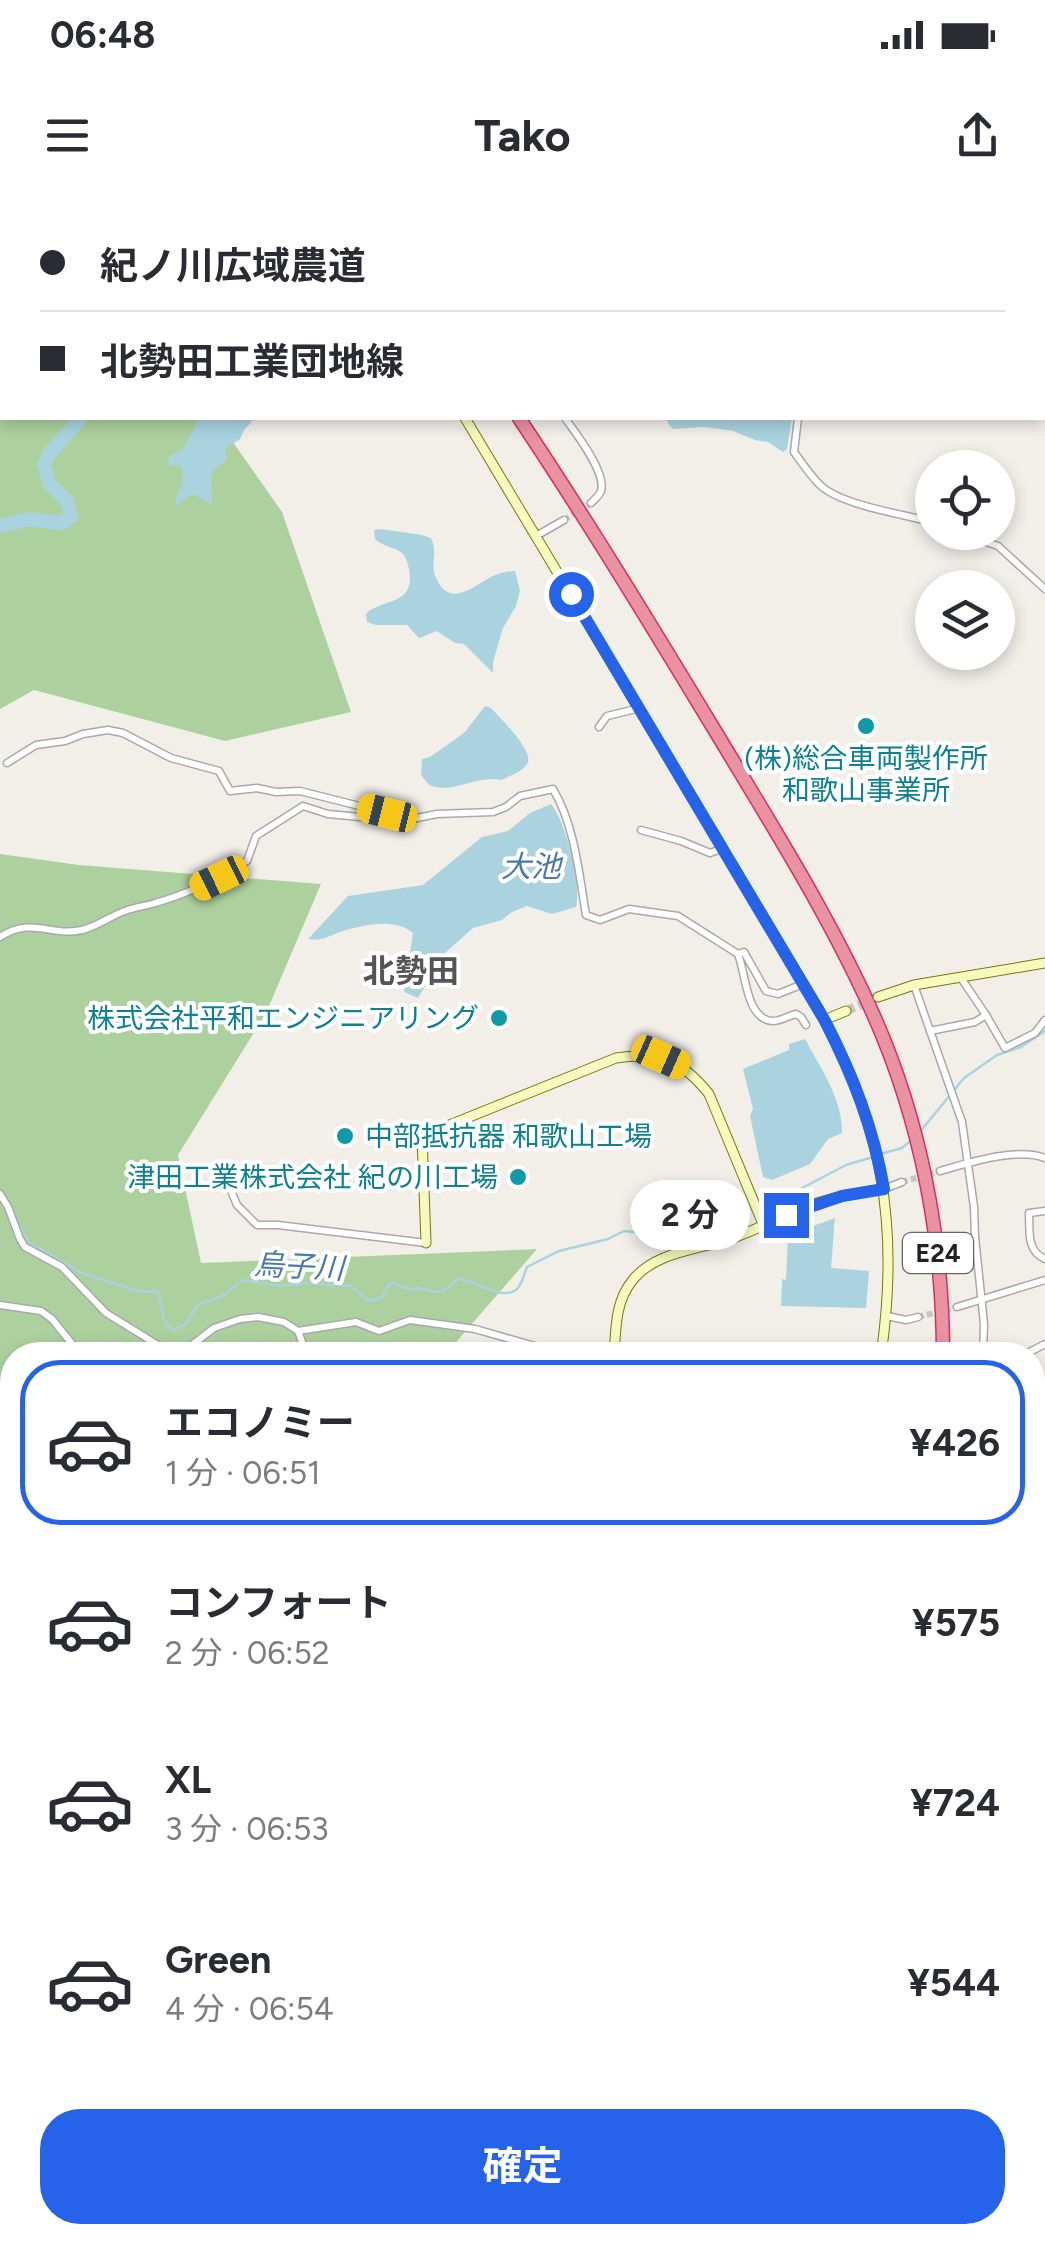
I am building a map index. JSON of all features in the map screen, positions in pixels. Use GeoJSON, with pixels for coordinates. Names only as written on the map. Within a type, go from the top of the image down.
{"type":"FeatureCollection","features":[{"type":"Feature","properties":{"kind":"highway","name":"E24"},"geometry":{"type":"LineString","coordinates":[[520,420],[629,588],[807,884],[875,1018],[910,1112],[920,1153],[937,1244],[943,1342]]}},
{"type":"Feature","properties":{"kind":"street"},"geometry":{"type":"LineString","coordinates":[[466,420],[803,984],[851,1073],[876,1146],[884,1189],[890,1252],[883,1342]]}},
{"type":"Feature","properties":{"kind":"street"},"geometry":{"type":"LineString","coordinates":[[566,420],[585,445],[602,481],[601,492],[591,503]]}},
{"type":"Feature","properties":{"kind":"street"},"geometry":{"type":"LineString","coordinates":[[798,420],[794,452],[829,493],[844,501],[915,518]]}},
{"type":"Feature","properties":{"kind":"street"},"geometry":{"type":"LineString","coordinates":[[536,536],[564,520]]}},
{"type":"Feature","properties":{"kind":"street"},"geometry":{"type":"LineString","coordinates":[[1002,550],[1045,589]]}},
{"type":"Feature","properties":{"kind":"street"},"geometry":{"type":"LineString","coordinates":[[598,727],[607,716],[640,708]]}},
{"type":"Feature","properties":{"kind":"street"},"geometry":{"type":"LineString","coordinates":[[7,762],[36,746],[108,730],[138,740],[171,758],[220,772],[230,790],[300,791],[413,819]]}},
{"type":"Feature","properties":{"kind":"street"},"geometry":{"type":"LineString","coordinates":[[0,937],[27,926],[77,931],[125,911],[195,890],[247,861],[256,836],[302,806],[328,814],[402,821],[437,814],[492,812],[520,796],[553,790],[572,840],[586,915],[600,920],[629,909],[678,916],[738,954],[750,1002],[766,1021],[796,1014],[806,1024]]}},
{"type":"Feature","properties":{"kind":"street"},"geometry":{"type":"LineString","coordinates":[[641,830],[710,854],[721,849]]}},
{"type":"Feature","properties":{"kind":"street"},"geometry":{"type":"LineString","coordinates":[[738,954],[744,952],[766,991],[778,994],[803,984]]}},
{"type":"Feature","properties":{"kind":"street"},"geometry":{"type":"LineString","coordinates":[[878,997],[914,985],[1045,963]]}},
{"type":"Feature","properties":{"kind":"street"},"geometry":{"type":"LineString","coordinates":[[961,978],[1005,1048],[1035,1033],[1045,1020]]}},
{"type":"Feature","properties":{"kind":"street"},"geometry":{"type":"LineString","coordinates":[[914,985],[962,1122],[974,1206],[983,1342]]}},
{"type":"Feature","properties":{"kind":"street"},"geometry":{"type":"LineString","coordinates":[[824,1020],[846,1011]]}},
{"type":"Feature","properties":{"kind":"street"},"geometry":{"type":"LineString","coordinates":[[930,1031],[975,1022],[986,1015]]}},
{"type":"Feature","properties":{"kind":"street"},"geometry":{"type":"LineString","coordinates":[[225,1187],[230,1188],[237,1206],[258,1225],[426,1243],[422,1136],[616,1058],[640,1054],[682,1066],[708,1094],[763,1224]]}},
{"type":"Feature","properties":{"kind":"street"},"geometry":{"type":"LineString","coordinates":[[940,1172],[1024,1154],[1045,1158]]}},
{"type":"Feature","properties":{"kind":"street"},"geometry":{"type":"LineString","coordinates":[[615,1342],[624,1293],[646,1267],[730,1239],[823,1201],[902,1182]]}},
{"type":"Feature","properties":{"kind":"street"},"geometry":{"type":"LineString","coordinates":[[0,1194],[25,1247],[62,1267],[106,1313],[153,1342]]}},
{"type":"Feature","properties":{"kind":"street"},"geometry":{"type":"LineString","coordinates":[[1045,1211],[1029,1212],[1030,1246],[1037,1256],[1045,1258]]}},
{"type":"Feature","properties":{"kind":"street"},"geometry":{"type":"LineString","coordinates":[[958,1307],[1045,1280]]}},
{"type":"Feature","properties":{"kind":"street"},"geometry":{"type":"LineString","coordinates":[[0,1304],[41,1311],[71,1342]]}},
{"type":"Feature","properties":{"kind":"street"},"geometry":{"type":"LineString","coordinates":[[887,1316],[906,1320],[918,1317]]}},
{"type":"Feature","properties":{"kind":"street"},"geometry":{"type":"LineString","coordinates":[[196,1342],[214,1328],[240,1319],[268,1318],[298,1331],[302,1342]]}},
{"type":"Feature","properties":{"kind":"street"},"geometry":{"type":"LineString","coordinates":[[298,1331],[356,1322],[379,1330],[410,1320],[475,1329],[522,1342]]}},
{"type":"Feature","properties":{"kind":"green space"},"geometry":{"type":"Polygon","coordinates":[[[0,420],[217,420],[282,512],[351,712],[225,741],[34,690],[0,709],[0,420]]]}},
{"type":"Feature","properties":{"kind":"green space"},"geometry":{"type":"Polygon","coordinates":[[[0,854],[79,865],[321,884],[266,1013],[178,1155],[201,1263],[537,1249],[456,1342],[0,1342],[0,854]]]}},
{"type":"Feature","properties":{"kind":"water"},"geometry":{"type":"Polygon","coordinates":[[[199,420],[253,420],[240,439],[225,449],[227,460],[214,470],[212,504],[191,494],[177,505],[182,471],[167,462],[182,450],[199,420]]]}},
{"type":"Feature","properties":{"kind":"water"},"geometry":{"type":"Polygon","coordinates":[[[792,420],[787,449],[783,452],[768,442],[733,431],[705,427],[673,429],[667,422],[792,420]]]}},
{"type":"Feature","properties":{"kind":"water"},"geometry":{"type":"Polygon","coordinates":[[[374,530],[431,538],[434,573],[448,592],[462,592],[497,574],[515,571],[520,591],[503,628],[493,673],[464,644],[455,643],[437,631],[419,638],[407,625],[367,622],[370,610],[400,597],[409,587],[403,554],[375,539],[374,530]]]}},
{"type":"Feature","properties":{"kind":"water"},"geometry":{"type":"Polygon","coordinates":[[[485,706],[520,742],[528,756],[526,765],[501,780],[447,788],[429,785],[421,775],[422,759],[464,733],[485,706]]]}},
{"type":"Feature","properties":{"kind":"water","name":"大池"},"geometry":{"type":"Polygon","coordinates":[[[551,804],[571,854],[577,884],[576,907],[552,914],[527,906],[502,920],[473,928],[445,953],[418,998],[404,992],[413,933],[406,928],[378,924],[308,939],[348,896],[423,885],[482,837],[508,831],[530,813],[551,804]]]}},
{"type":"Feature","properties":{"kind":"water"},"geometry":{"type":"Polygon","coordinates":[[[805,1039],[835,1096],[842,1133],[828,1139],[810,1164],[772,1180],[763,1177],[743,1069],[805,1039]]]}},
{"type":"Feature","properties":{"kind":"water"},"geometry":{"type":"Polygon","coordinates":[[[835,1218],[831,1268],[869,1271],[866,1308],[781,1306],[788,1235],[835,1218]]]}},
{"type":"Feature","properties":{"kind":"waterway"},"geometry":{"type":"LineString","coordinates":[[0,526],[28,519],[62,523],[71,517],[67,501],[49,483],[44,465],[79,420]]}},
{"type":"Feature","properties":{"kind":"waterway","name":"烏子川"},"geometry":{"type":"LineString","coordinates":[[919,1133],[964,1078],[997,1055],[1021,1047],[1045,1031]]}},
{"type":"Feature","properties":{"kind":"waterway","name":"烏子川"},"geometry":{"type":"LineString","coordinates":[[880,1154],[909,1142]]}},
{"type":"Feature","properties":{"kind":"waterway","name":"烏子川"},"geometry":{"type":"LineString","coordinates":[[766,1207],[846,1165],[873,1157]]}},
{"type":"Feature","properties":{"kind":"waterway","name":"烏子川"},"geometry":{"type":"LineString","coordinates":[[16,1219],[29,1243],[84,1274],[138,1291],[158,1292],[164,1318],[173,1330],[185,1325],[198,1305],[222,1296],[243,1280],[281,1286],[351,1286],[372,1301],[382,1297],[393,1283],[411,1290],[437,1292],[458,1279],[510,1293],[520,1285],[527,1267],[559,1251],[624,1231],[655,1234],[746,1216]]}},
{"type":"Feature","properties":{"kind":"tunnel"},"geometry":{"type":"LineString","coordinates":[[564,520],[591,503]]}},
{"type":"Feature","properties":{"kind":"tunnel"},"geometry":{"type":"LineString","coordinates":[[846,1011],[878,997]]}},
{"type":"Feature","properties":{"kind":"tunnel"},"geometry":{"type":"LineString","coordinates":[[902,1182],[940,1171]]}},
{"type":"Feature","properties":{"kind":"tunnel"},"geometry":{"type":"LineString","coordinates":[[918,1317],[957,1307]]}},
{"type":"Feature","properties":{"kind":"place","name":"(株)総合車両製作所 和歌山事業所"},"geometry":{"type":"Point","coordinates":[866,726]}},
{"type":"Feature","properties":{"kind":"place","name":"株式会社平和エンジニアリング"},"geometry":{"type":"Point","coordinates":[499,1018]}},
{"type":"Feature","properties":{"kind":"place","name":"中部抵抗器 和歌山工場"},"geometry":{"type":"Point","coordinates":[345,1136]}},
{"type":"Feature","properties":{"kind":"place","name":"津田工業株式会社 紀の川工場"},"geometry":{"type":"Point","coordinates":[518,1177]}},
{"type":"Feature","properties":{"kind":"district","name":"北勢田"},"geometry":{"type":"Point","coordinates":[411,971]}},
{"type":"Feature","properties":{"kind":"route"},"geometry":{"type":"LineString","coordinates":[[571,594],[825,1021],[851,1073],[869,1122],[884,1189],[823,1201],[786,1215]]}}]}
